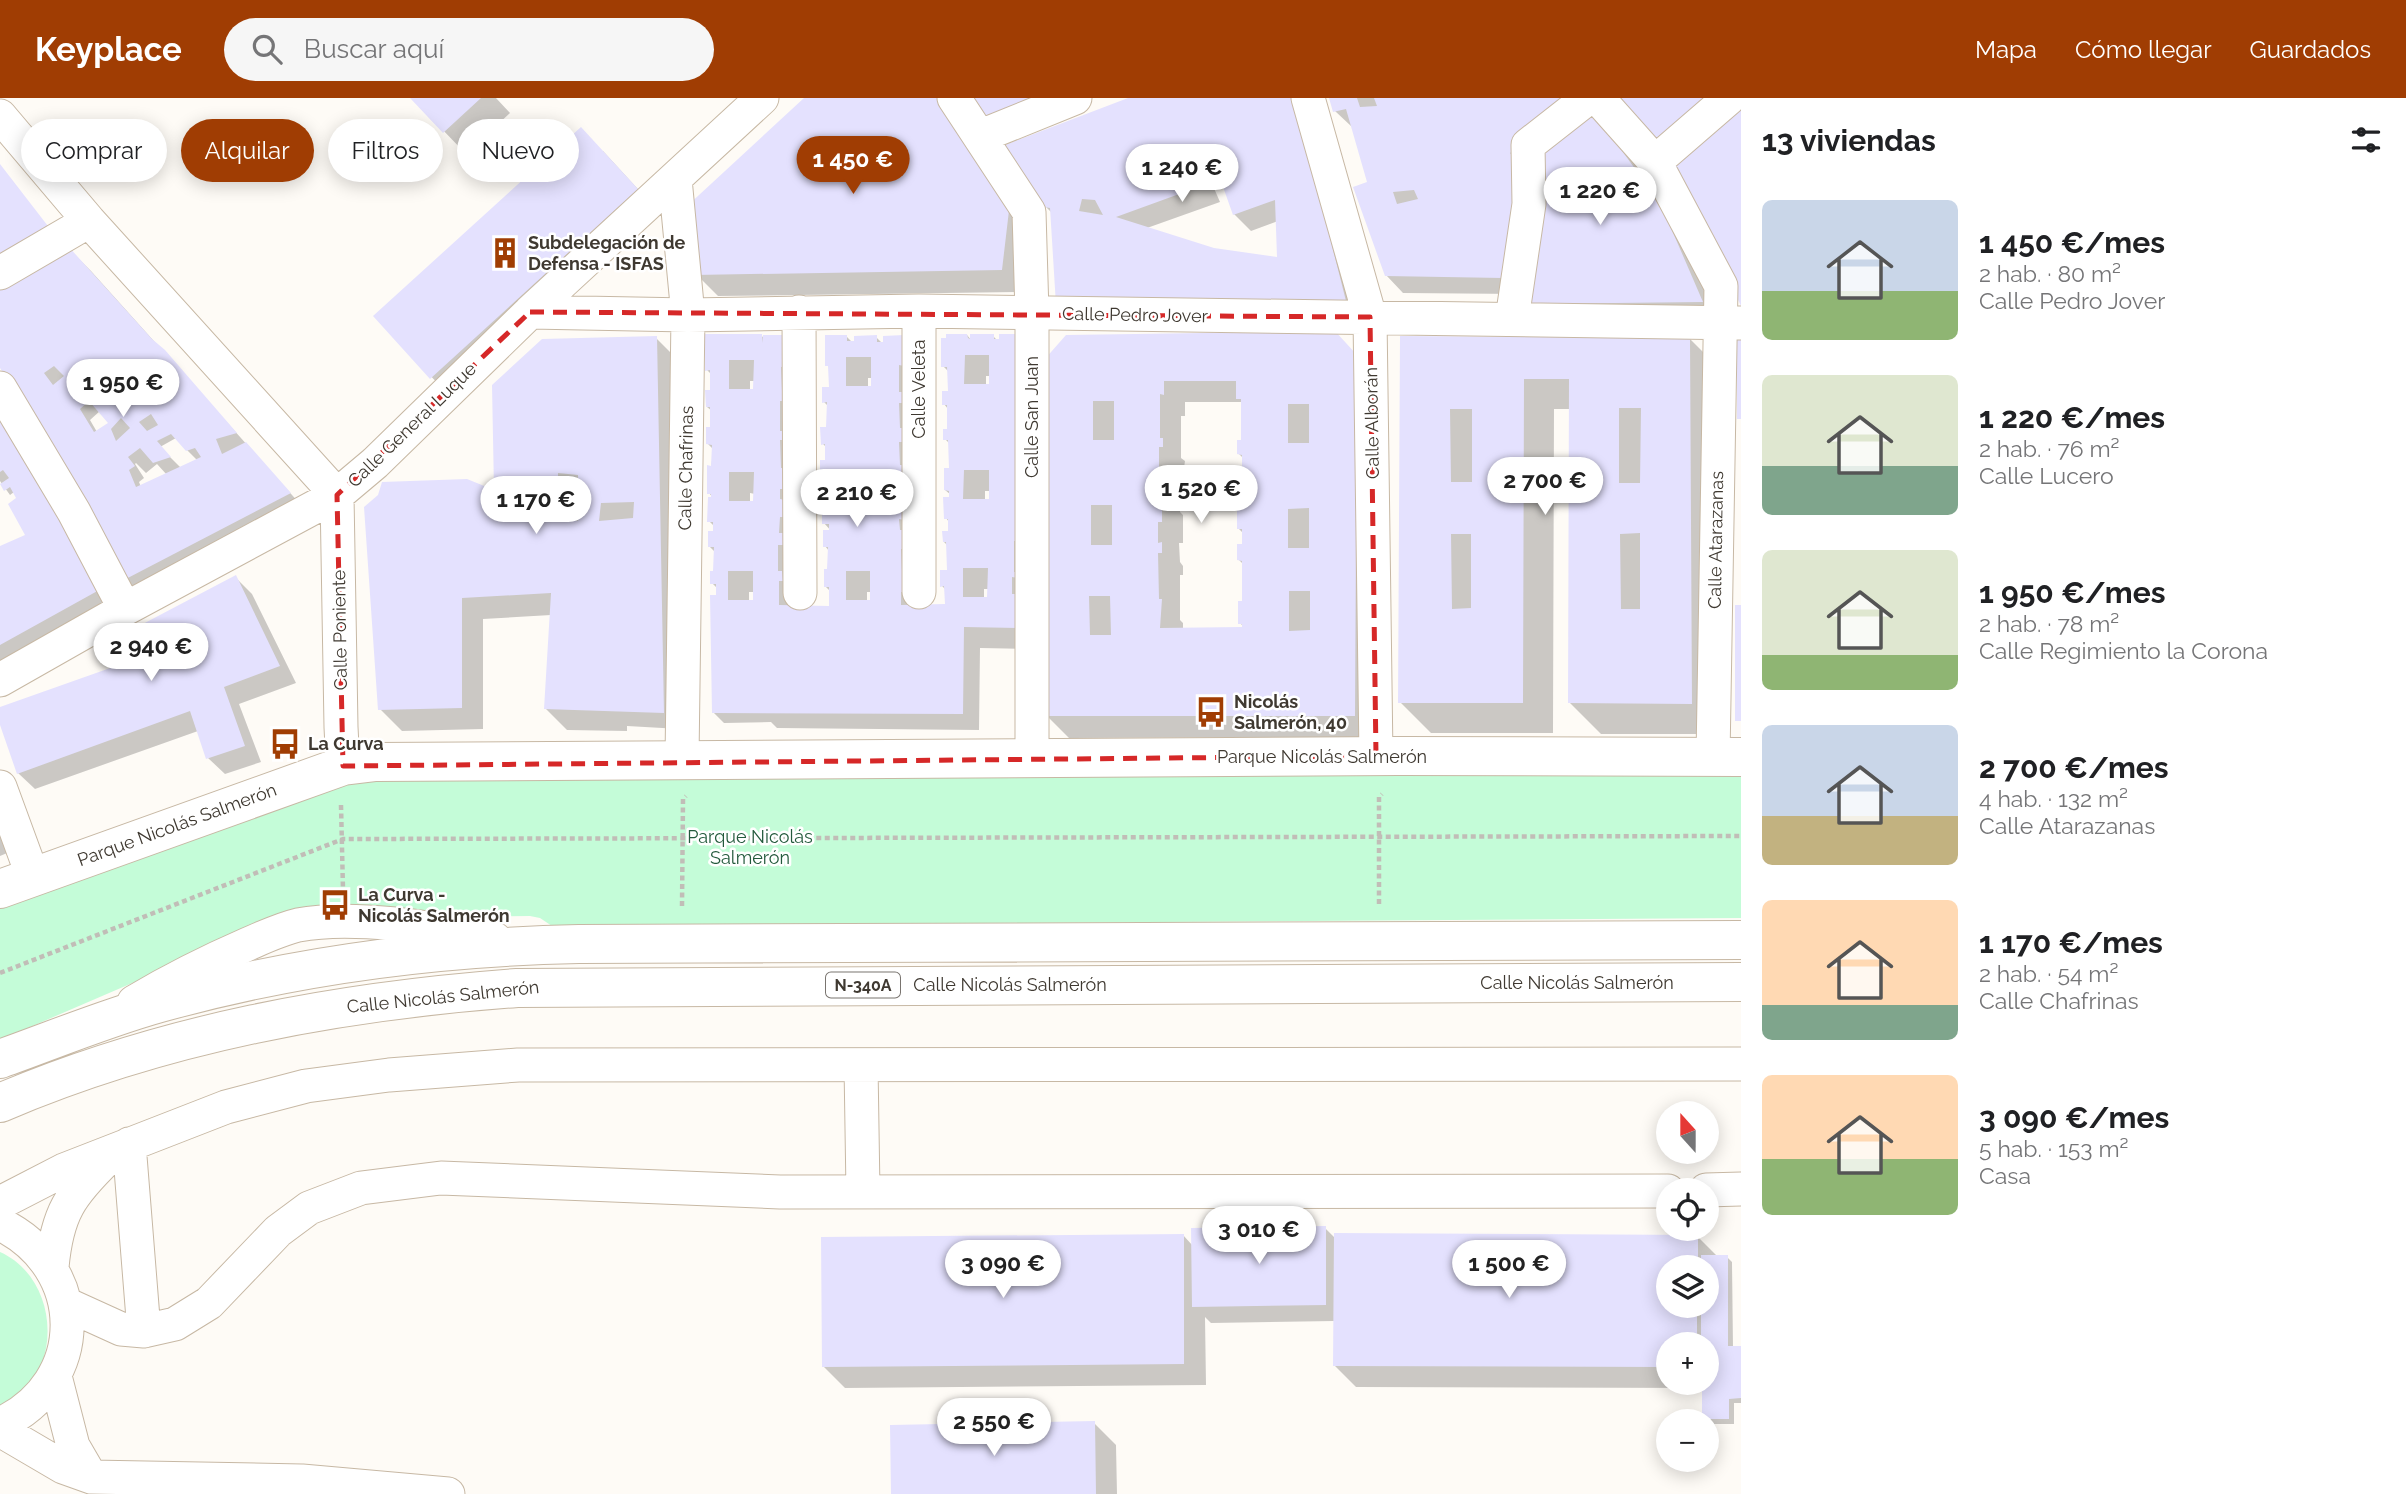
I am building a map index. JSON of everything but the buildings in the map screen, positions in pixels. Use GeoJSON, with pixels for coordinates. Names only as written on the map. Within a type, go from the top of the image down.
{"type":"FeatureCollection","features":[{"type":"Feature","properties":{"kind":"main road","name":"Parque Nicolás Salmerón"},"geometry":{"type":"LineString","coordinates":[[16,883],[335,769],[376,762],[686,774],[1032,758],[1382,772],[1727,757]]}},
{"type":"Feature","properties":{"kind":"main road"},"geometry":{"type":"LineString","coordinates":[[0,1059],[156,1004],[256,979],[396,956],[532,945],[1741,940]]}},
{"type":"Feature","properties":{"kind":"main road","name":"Calle Nicolás Salmerón"},"geometry":{"type":"LineString","coordinates":[[0,1103],[94,1066],[265,1020],[387,1001],[517,988],[1741,982]]}},
{"type":"Feature","properties":{"kind":"street","name":"Calle General Luque"},"geometry":{"type":"LineString","coordinates":[[0,680],[337,495],[375,463],[530,312],[762,98]]}},
{"type":"Feature","properties":{"kind":"street","name":"Calle San Juan"},"geometry":{"type":"LineString","coordinates":[[954,98],[1029,212],[1032,758]]}},
{"type":"Feature","properties":{"kind":"street"},"geometry":{"type":"LineString","coordinates":[[981,136],[1075,98]]}},
{"type":"Feature","properties":{"kind":"street","name":"Calle Alborán"},"geometry":{"type":"LineString","coordinates":[[1308,98],[1370,317],[1382,772]]}},
{"type":"Feature","properties":{"kind":"street"},"geometry":{"type":"LineString","coordinates":[[1512,318],[1529,204],[1528,145],[1588,98]]}},
{"type":"Feature","properties":{"kind":"street","name":"Calle Atarazanas"},"geometry":{"type":"LineString","coordinates":[[1598,98],[1656,162],[1721,286],[1730,323],[1727,757]]}},
{"type":"Feature","properties":{"kind":"street"},"geometry":{"type":"LineString","coordinates":[[1656,162],[1729,98]]}},
{"type":"Feature","properties":{"kind":"street"},"geometry":{"type":"LineString","coordinates":[[0,116],[89,221],[337,495]]}},
{"type":"Feature","properties":{"kind":"street","name":"Calle Chafrinas"},"geometry":{"type":"LineString","coordinates":[[675,178],[688,315],[686,774]]}},
{"type":"Feature","properties":{"kind":"street"},"geometry":{"type":"LineString","coordinates":[[0,273],[89,221]]}},
{"type":"Feature","properties":{"kind":"street","name":"Calle Pedro Jover"},"geometry":{"type":"LineString","coordinates":[[530,312],[688,315],[919,311],[1730,323]]}},
{"type":"Feature","properties":{"kind":"street","name":"Calle Veleta"},"geometry":{"type":"LineString","coordinates":[[919,311],[919,592]]}},
{"type":"Feature","properties":{"kind":"street"},"geometry":{"type":"LineString","coordinates":[[799,312],[800,593]]}},
{"type":"Feature","properties":{"kind":"street"},"geometry":{"type":"LineString","coordinates":[[0,388],[74,512],[125,609]]}},
{"type":"Feature","properties":{"kind":"street","name":"Calle Poniente"},"geometry":{"type":"LineString","coordinates":[[335,769],[341,727],[337,495]]}},
{"type":"Feature","properties":{"kind":"street"},"geometry":{"type":"LineString","coordinates":[[0,787],[16,883]]}},
{"type":"Feature","properties":{"kind":"street"},"geometry":{"type":"LineString","coordinates":[[0,1203],[64,1170],[226,1107],[306,1086],[518,1065],[1741,1064]]}},
{"type":"Feature","properties":{"kind":"street"},"geometry":{"type":"LineString","coordinates":[[861,1065],[863,1192]]}},
{"type":"Feature","properties":{"kind":"street"},"geometry":{"type":"LineString","coordinates":[[52,1267],[55,1240],[62,1216],[78,1187],[123,1146]]}},
{"type":"Feature","properties":{"kind":"street"},"geometry":{"type":"LineString","coordinates":[[123,1146],[144,1331]]}},
{"type":"Feature","properties":{"kind":"street"},"geometry":{"type":"LineString","coordinates":[[66,1304],[121,1329],[144,1331],[175,1324],[209,1303],[278,1231],[309,1208],[361,1188],[441,1178],[780,1192],[1656,1191]]}},
{"type":"Feature","properties":{"kind":"street"},"geometry":{"type":"LineString","coordinates":[[1719,1190],[1741,1189]]}},
{"type":"Feature","properties":{"kind":"street"},"geometry":{"type":"LineString","coordinates":[[0,1224],[30,1242],[52,1267],[66,1304],[67,1341],[55,1376],[39,1398],[19,1415],[0,1424]]}},
{"type":"Feature","properties":{"kind":"street"},"geometry":{"type":"LineString","coordinates":[[55,1376],[73,1446],[91,1477]]}},
{"type":"Feature","properties":{"kind":"street"},"geometry":{"type":"LineString","coordinates":[[0,1430],[63,1466],[91,1477],[302,1481],[448,1494]]}},
{"type":"Feature","properties":{"kind":"path"},"geometry":{"type":"LineString","coordinates":[[335,769],[343,809],[343,903]]}},
{"type":"Feature","properties":{"kind":"path"},"geometry":{"type":"LineString","coordinates":[[1379,904],[1379,797],[1382,772]]}},
{"type":"Feature","properties":{"kind":"path"},"geometry":{"type":"LineString","coordinates":[[682,906],[683,799],[686,774]]}},
{"type":"Feature","properties":{"kind":"path"},"geometry":{"type":"LineString","coordinates":[[0,973],[343,839],[1741,836]]}},
{"type":"Feature","properties":{"kind":"highlighted area"},"geometry":{"type":"Polygon","coordinates":[[[530,312],[1370,317],[1376,756],[343,766],[337,495],[530,312]]]}},
{"type":"Feature","properties":{"kind":"green space","name":"Parque Nicolás Salmerón"},"geometry":{"type":"Polygon","coordinates":[[[1741,767],[1741,918],[552,926],[540,918],[530,916],[422,917],[202,953],[0,1040],[0,897],[346,773],[1741,767]]]}},
{"type":"Feature","properties":{"kind":"green space"},"geometry":{"type":"Polygon","coordinates":[[[0,1252],[18,1263],[31,1278],[41,1296],[47,1336],[44,1356],[36,1375],[23,1392],[0,1408],[0,1252]]]}},
{"type":"Feature","properties":{"kind":"place","name":"Subdelegación de Defensa - ISFAS"},"geometry":{"type":"Point","coordinates":[505,253]}},
{"type":"Feature","properties":{"kind":"place","name":"Nicolás Salmerón, 40"},"geometry":{"type":"Point","coordinates":[1211,712]}},
{"type":"Feature","properties":{"kind":"place","name":"La Curva"},"geometry":{"type":"Point","coordinates":[285,744]}},
{"type":"Feature","properties":{"kind":"place","name":"La Curva - Nicolás Salmerón"},"geometry":{"type":"Point","coordinates":[335,905]}}]}
